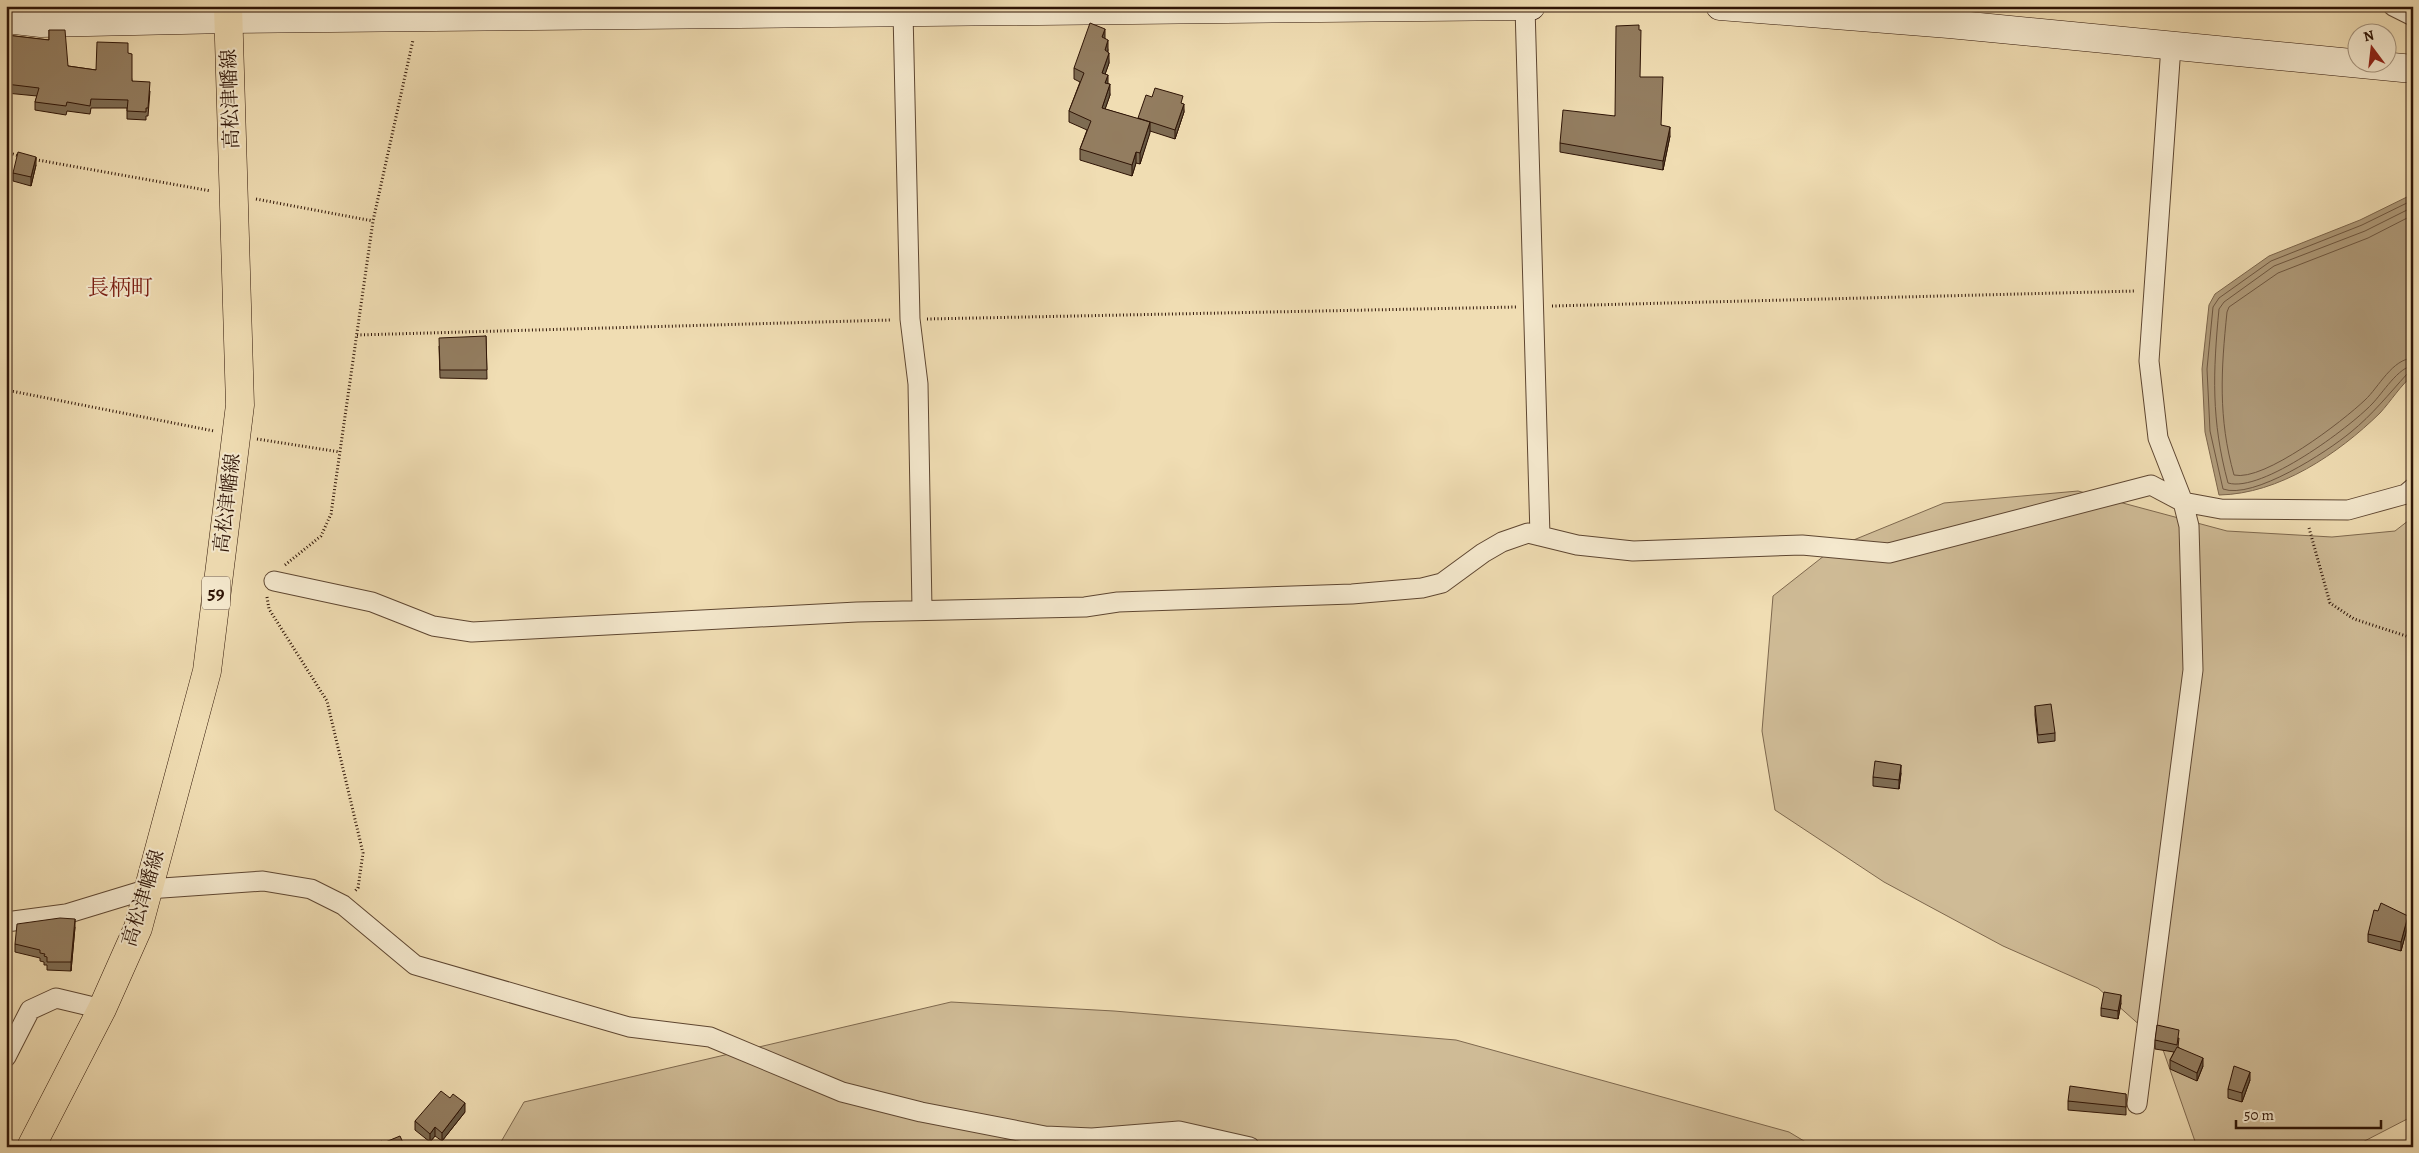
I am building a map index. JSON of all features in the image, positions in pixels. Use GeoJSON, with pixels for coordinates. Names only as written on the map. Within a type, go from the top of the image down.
{"type":"FeatureCollection","features":[{"type":"Feature","properties":{"kind":"main road","name":"高松津幡線"},"geometry":{"type":"LineString","coordinates":[[31,1147],[102,1009],[138,928],[207,671],[240,405],[232,194],[228,13]]}},
{"type":"Feature","properties":{"kind":"street"},"geometry":{"type":"LineString","coordinates":[[1720,6],[1949,24],[2413,70]]}},
{"type":"Feature","properties":{"kind":"street"},"geometry":{"type":"LineString","coordinates":[[2393,6],[2413,16]]}},
{"type":"Feature","properties":{"kind":"street"},"geometry":{"type":"LineString","coordinates":[[6,19],[41,23],[228,13],[903,12],[1150,8],[1528,7],[1533,306],[1540,536]]}},
{"type":"Feature","properties":{"kind":"street"},"geometry":{"type":"LineString","coordinates":[[903,12],[910,319],[918,384],[922,609]]}},
{"type":"Feature","properties":{"kind":"street"},"geometry":{"type":"LineString","coordinates":[[2137,1104],[2193,670],[2189,526],[2183,502],[2158,438],[2149,361],[2171,46]]}},
{"type":"Feature","properties":{"kind":"street"},"geometry":{"type":"LineString","coordinates":[[274,581],[318,588],[372,602],[433,626],[472,632],[857,612],[896,612],[922,609],[1085,607],[1118,602],[1352,594],[1422,588],[1442,583],[1483,553],[1502,542],[1528,533],[1576,545],[1633,551],[1802,545],[1889,554],[2151,485],[2183,502],[2221,509],[2303,508],[2348,510],[2406,494],[2413,488]]}},
{"type":"Feature","properties":{"kind":"street"},"geometry":{"type":"LineString","coordinates":[[6,922],[66,914],[148,889],[263,881],[310,889],[343,905],[415,965],[629,1027],[710,1037],[842,1092],[921,1112],[1045,1136],[1092,1138],[1179,1130],[1250,1147]]}},
{"type":"Feature","properties":{"kind":"street"},"geometry":{"type":"LineString","coordinates":[[6,1057],[30,1010],[56,998],[102,1009]]}},
{"type":"Feature","properties":{"kind":"path"},"geometry":{"type":"LineString","coordinates":[[343,905],[358,888],[363,854],[327,701],[269,608],[266,593],[283,566],[321,536],[331,514],[373,221],[420,12]]}},
{"type":"Feature","properties":{"kind":"path"},"geometry":{"type":"LineString","coordinates":[[6,152],[21,156]]}},
{"type":"Feature","properties":{"kind":"path"},"geometry":{"type":"LineString","coordinates":[[28,158],[373,221]]}},
{"type":"Feature","properties":{"kind":"path"},"geometry":{"type":"LineString","coordinates":[[357,335],[910,319],[1533,306],[2154,290]]}},
{"type":"Feature","properties":{"kind":"path"},"geometry":{"type":"LineString","coordinates":[[6,390],[235,436],[340,452]]}},
{"type":"Feature","properties":{"kind":"path"},"geometry":{"type":"LineString","coordinates":[[2303,508],[2330,603],[2354,619],[2406,636],[2413,641]]}},
{"type":"Feature","properties":{"kind":"shaded area"},"geometry":{"type":"Polygon","coordinates":[[[2078,491],[2227,531],[2332,537],[2395,531],[2413,517],[2413,1116],[2353,1147],[2197,1147],[2161,1044],[2098,988],[2003,946],[1884,882],[1775,810],[1762,731],[1773,596],[1834,548],[1944,503],[2078,491]]]}},
{"type":"Feature","properties":{"kind":"shaded area"},"geometry":{"type":"Polygon","coordinates":[[[951,1002],[1114,1011],[1456,1040],[1789,1132],[1814,1147],[498,1147],[524,1102],[951,1002]]]}},
{"type":"Feature","properties":{"kind":"water"},"geometry":{"type":"Polygon","coordinates":[[[2413,194],[2413,375],[2380,413],[2346,443],[2326,457],[2306,469],[2264,488],[2219,495],[2205,432],[2202,369],[2209,305],[2215,294],[2269,256],[2360,220],[2413,194]]]}},
{"type":"Feature","properties":{"kind":"building"},"geometry":{"type":"Polygon","coordinates":[[[1090,23],[1105,29],[1102,37],[1108,40],[1105,50],[1109,53],[1102,73],[1108,75],[1105,83],[1110,84],[1102,108],[1150,122],[1140,153],[1136,152],[1132,165],[1080,149],[1091,121],[1069,111],[1084,73],[1074,68],[1090,23]]]}},
{"type":"Feature","properties":{"kind":"building"},"geometry":{"type":"Polygon","coordinates":[[[1639,25],[1639,30],[1641,30],[1640,77],[1663,77],[1661,125],[1670,127],[1663,161],[1560,143],[1563,110],[1615,116],[1616,26],[1639,25]]]}},
{"type":"Feature","properties":{"kind":"building"},"geometry":{"type":"Polygon","coordinates":[[[49,30],[65,30],[68,66],[96,70],[97,42],[128,43],[128,53],[132,54],[132,81],[150,82],[146,112],[127,111],[128,100],[91,99],[90,106],[67,102],[66,106],[35,102],[39,88],[6,84],[6,35],[49,40],[49,30]]]}},
{"type":"Feature","properties":{"kind":"building"},"geometry":{"type":"Polygon","coordinates":[[[1155,88],[1183,96],[1181,103],[1184,104],[1175,130],[1138,118],[1146,95],[1152,97],[1155,88]]]}},
{"type":"Feature","properties":{"kind":"building"},"geometry":{"type":"Polygon","coordinates":[[[18,152],[36,157],[31,177],[13,173],[18,152]]]}},
{"type":"Feature","properties":{"kind":"building"},"geometry":{"type":"Polygon","coordinates":[[[486,336],[487,370],[440,370],[439,338],[486,336]]]}},
{"type":"Feature","properties":{"kind":"building"},"geometry":{"type":"Polygon","coordinates":[[[2051,704],[2055,733],[2038,735],[2035,706],[2051,704]]]}},
{"type":"Feature","properties":{"kind":"building"},"geometry":{"type":"Polygon","coordinates":[[[1875,761],[1901,765],[1899,780],[1873,777],[1875,761]]]}},
{"type":"Feature","properties":{"kind":"building"},"geometry":{"type":"Polygon","coordinates":[[[2381,903],[2408,916],[2401,942],[2368,934],[2374,910],[2378,911],[2381,903]]]}},
{"type":"Feature","properties":{"kind":"building"},"geometry":{"type":"Polygon","coordinates":[[[60,918],[75,919],[71,962],[47,962],[47,957],[44,956],[45,954],[40,953],[40,950],[15,944],[17,924],[60,918]]]}},
{"type":"Feature","properties":{"kind":"building"},"geometry":{"type":"Polygon","coordinates":[[[2104,992],[2121,995],[2118,1011],[2101,1008],[2104,992]]]}},
{"type":"Feature","properties":{"kind":"building"},"geometry":{"type":"Polygon","coordinates":[[[2157,1025],[2179,1030],[2177,1045],[2155,1040],[2157,1025]]]}},
{"type":"Feature","properties":{"kind":"building"},"geometry":{"type":"Polygon","coordinates":[[[2177,1047],[2203,1058],[2197,1073],[2170,1060],[2177,1047]]]}},
{"type":"Feature","properties":{"kind":"building"},"geometry":{"type":"Polygon","coordinates":[[[2234,1066],[2250,1072],[2242,1093],[2228,1089],[2234,1066]]]}},
{"type":"Feature","properties":{"kind":"building"},"geometry":{"type":"Polygon","coordinates":[[[2070,1086],[2126,1094],[2126,1107],[2068,1101],[2070,1086]]]}},
{"type":"Feature","properties":{"kind":"building"},"geometry":{"type":"Polygon","coordinates":[[[441,1091],[450,1098],[453,1094],[465,1103],[442,1133],[435,1127],[430,1134],[415,1121],[441,1091]]]}},
{"type":"Feature","properties":{"kind":"building"},"geometry":{"type":"Polygon","coordinates":[[[400,1136],[405,1147],[356,1147],[368,1142],[370,1146],[382,1141],[383,1143],[400,1136]]]}},
{"type":"Feature","properties":{"kind":"district","name":"長柄町"},"geometry":{"type":"Point","coordinates":[120,288]}}]}
